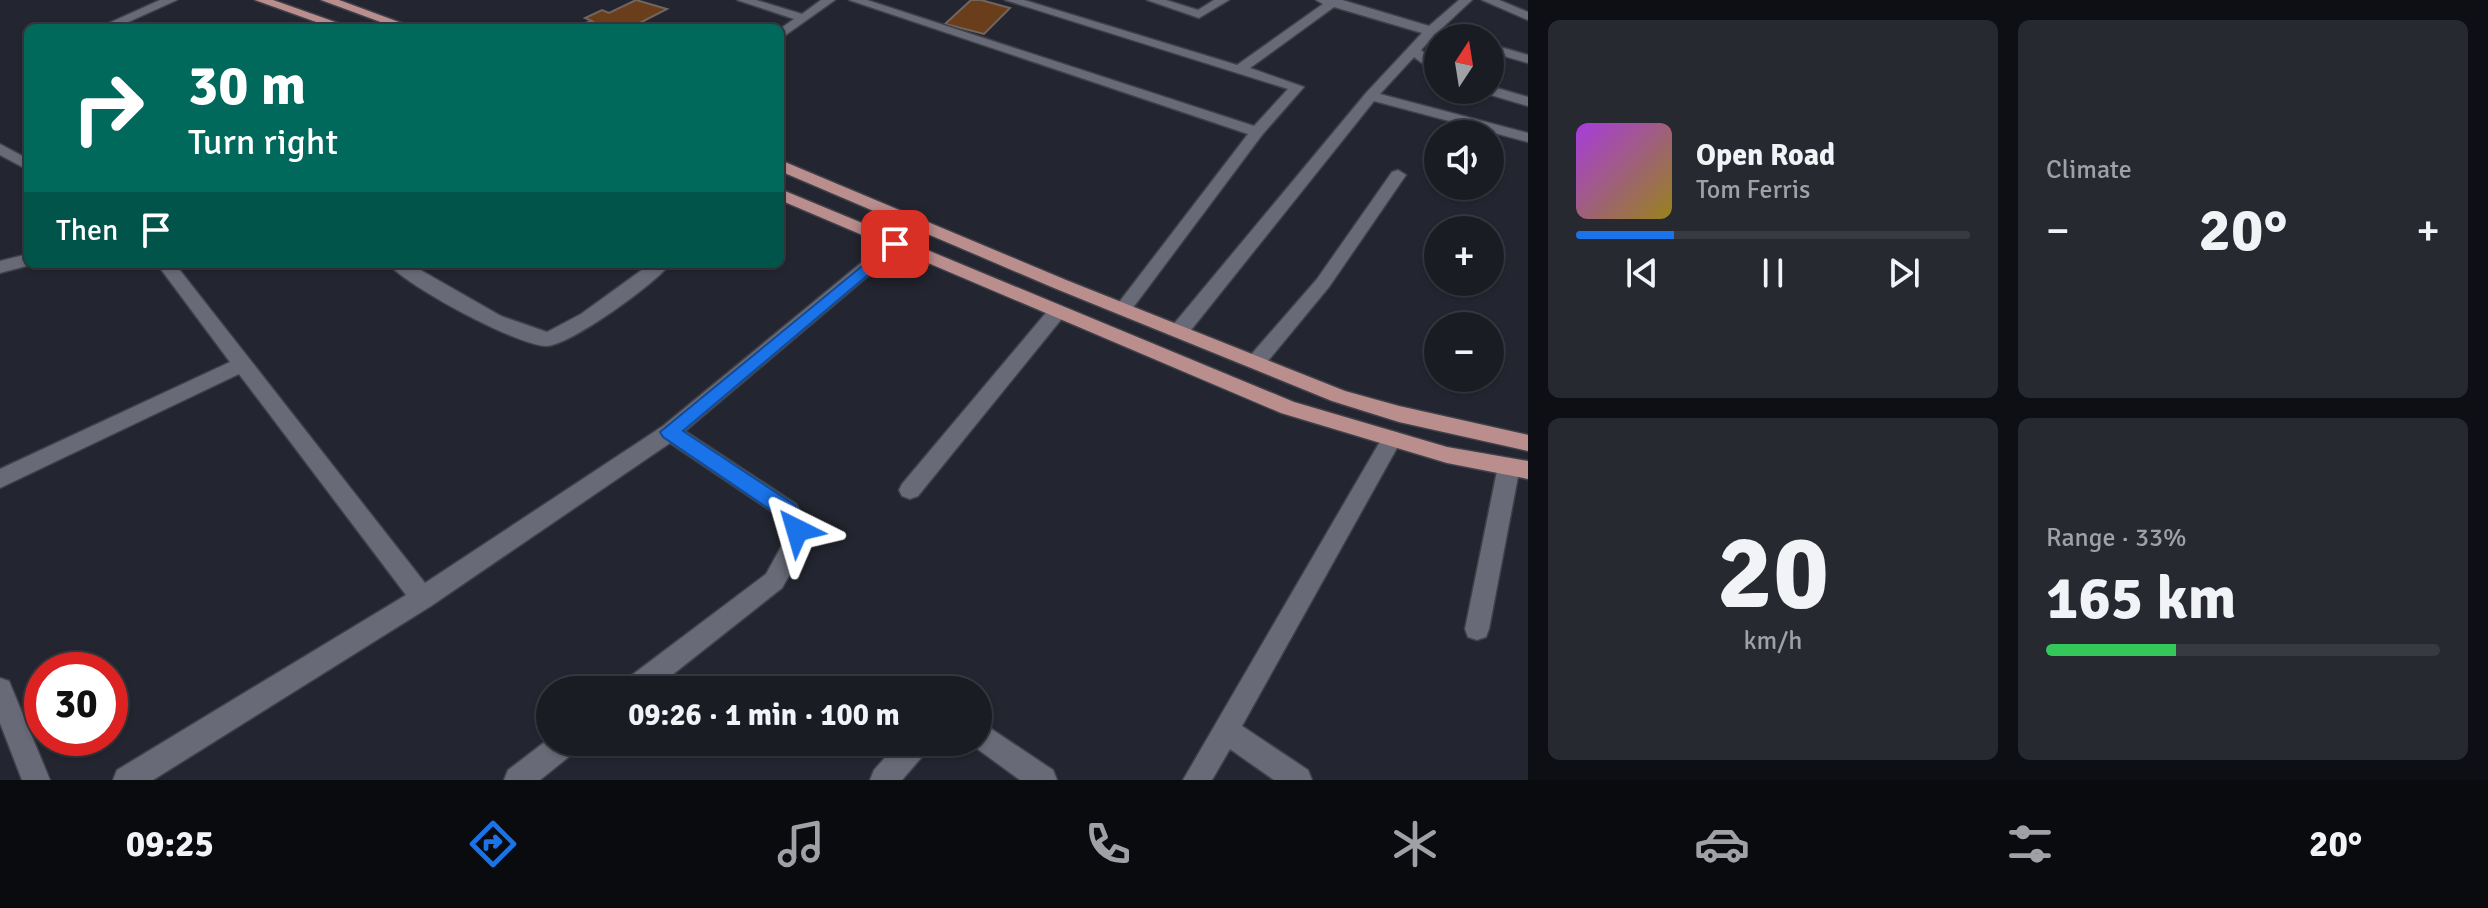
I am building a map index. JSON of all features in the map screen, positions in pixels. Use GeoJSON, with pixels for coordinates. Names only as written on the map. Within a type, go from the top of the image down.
{"type":"FeatureCollection","features":[{"type":"Feature","properties":{"kind":"main road"},"geometry":{"type":"LineString","coordinates":[[261,0],[334,24]]}},
{"type":"Feature","properties":{"kind":"main road"},"geometry":{"type":"LineString","coordinates":[[327,0],[397,24]]}},
{"type":"Feature","properties":{"kind":"main road"},"geometry":{"type":"LineString","coordinates":[[784,167],[1339,396],[1399,414],[1528,443]]}},
{"type":"Feature","properties":{"kind":"main road"},"geometry":{"type":"LineString","coordinates":[[784,196],[1288,408],[1447,455],[1518,468]]}},
{"type":"Feature","properties":{"kind":"street"},"geometry":{"type":"LineString","coordinates":[[114,24],[171,0]]}},
{"type":"Feature","properties":{"kind":"street"},"geometry":{"type":"LineString","coordinates":[[743,0],[803,18]]}},
{"type":"Feature","properties":{"kind":"street"},"geometry":{"type":"LineString","coordinates":[[784,32],[829,0]]}},
{"type":"Feature","properties":{"kind":"street"},"geometry":{"type":"LineString","coordinates":[[855,0],[1257,132]]}},
{"type":"Feature","properties":{"kind":"street"},"geometry":{"type":"LineString","coordinates":[[1011,0],[1297,87],[1257,132],[1123,309]]}},
{"type":"Feature","properties":{"kind":"street"},"geometry":{"type":"LineString","coordinates":[[1153,0],[1199,14],[1223,0]]}},
{"type":"Feature","properties":{"kind":"street"},"geometry":{"type":"LineString","coordinates":[[1439,24],[1466,0]]}},
{"type":"Feature","properties":{"kind":"street"},"geometry":{"type":"LineString","coordinates":[[1488,0],[1528,16]]}},
{"type":"Feature","properties":{"kind":"street"},"geometry":{"type":"LineString","coordinates":[[1240,69],[1330,1],[1424,29]]}},
{"type":"Feature","properties":{"kind":"street"},"geometry":{"type":"LineString","coordinates":[[1180,330],[1371,96],[1424,38]]}},
{"type":"Feature","properties":{"kind":"street"},"geometry":{"type":"LineString","coordinates":[[1413,50],[1424,59]]}},
{"type":"Feature","properties":{"kind":"street"},"geometry":{"type":"LineString","coordinates":[[1504,52],[1528,59]]}},
{"type":"Feature","properties":{"kind":"street"},"geometry":{"type":"LineString","coordinates":[[1504,95],[1528,102]]}},
{"type":"Feature","properties":{"kind":"street"},"geometry":{"type":"LineString","coordinates":[[1371,96],[1528,138]]}},
{"type":"Feature","properties":{"kind":"street"},"geometry":{"type":"LineString","coordinates":[[0,149],[24,163]]}},
{"type":"Feature","properties":{"kind":"street"},"geometry":{"type":"LineString","coordinates":[[1256,362],[1323,283],[1398,175]]}},
{"type":"Feature","properties":{"kind":"street"},"geometry":{"type":"LineString","coordinates":[[127,780],[422,598],[670,432],[895,244]]}},
{"type":"Feature","properties":{"kind":"street"},"geometry":{"type":"LineString","coordinates":[[0,267],[24,261]]}},
{"type":"Feature","properties":{"kind":"street"},"geometry":{"type":"LineString","coordinates":[[169,268],[422,598]]}},
{"type":"Feature","properties":{"kind":"street"},"geometry":{"type":"LineString","coordinates":[[403,268],[527,335],[549,339],[568,331],[655,268]]}},
{"type":"Feature","properties":{"kind":"street"},"geometry":{"type":"LineString","coordinates":[[910,490],[1057,312]]}},
{"type":"Feature","properties":{"kind":"street"},"geometry":{"type":"LineString","coordinates":[[0,479],[243,364]]}},
{"type":"Feature","properties":{"kind":"street"},"geometry":{"type":"LineString","coordinates":[[651,676],[774,581],[792,549],[797,530],[788,511],[670,432]]}},
{"type":"Feature","properties":{"kind":"street"},"geometry":{"type":"LineString","coordinates":[[1197,780],[1392,439]]}},
{"type":"Feature","properties":{"kind":"street"},"geometry":{"type":"LineString","coordinates":[[1477,629],[1518,468]]}},
{"type":"Feature","properties":{"kind":"street"},"geometry":{"type":"LineString","coordinates":[[0,690],[36,780]]}},
{"type":"Feature","properties":{"kind":"street"},"geometry":{"type":"LineString","coordinates":[[1225,730],[1298,780]]}},
{"type":"Feature","properties":{"kind":"street"},"geometry":{"type":"LineString","coordinates":[[992,743],[1043,780]]}},
{"type":"Feature","properties":{"kind":"street"},"geometry":{"type":"LineString","coordinates":[[518,780],[548,756]]}},
{"type":"Feature","properties":{"kind":"street"},"geometry":{"type":"LineString","coordinates":[[884,780],[905,756]]}},
{"type":"Feature","properties":{"kind":"building"},"geometry":{"type":"Polygon","coordinates":[[[636,0],[667,9],[638,24],[582,24],[592,21],[585,18],[602,10],[609,13],[636,0]]]}},
{"type":"Feature","properties":{"kind":"building"},"geometry":{"type":"Polygon","coordinates":[[[971,0],[1010,8],[984,34],[945,24],[971,0]]]}},
{"type":"Feature","properties":{"kind":"route"},"geometry":{"type":"LineString","coordinates":[[797,530],[788,511],[670,432],[895,244]]}}]}
